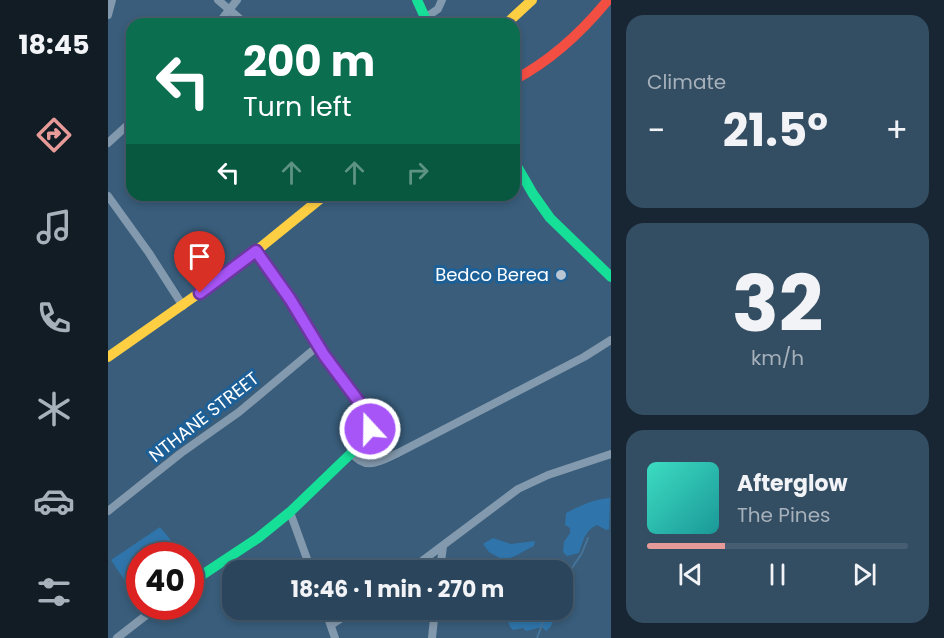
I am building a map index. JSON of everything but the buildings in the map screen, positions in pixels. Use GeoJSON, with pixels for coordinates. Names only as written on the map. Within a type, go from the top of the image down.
{"type":"FeatureCollection","features":[{"type":"Feature","properties":{"kind":"street"},"geometry":{"type":"LineString","coordinates":[[108,15],[112,0]]}},
{"type":"Feature","properties":{"kind":"street"},"geometry":{"type":"LineString","coordinates":[[218,0],[239,18]]}},
{"type":"Feature","properties":{"kind":"street"},"geometry":{"type":"LineString","coordinates":[[222,18],[237,0]]}},
{"type":"Feature","properties":{"kind":"street"},"geometry":{"type":"LineString","coordinates":[[417,0],[425,18]]}},
{"type":"Feature","properties":{"kind":"street"},"geometry":{"type":"LineString","coordinates":[[429,18],[438,9],[442,0]]}},
{"type":"Feature","properties":{"kind":"street"},"geometry":{"type":"LineString","coordinates":[[512,18],[532,0]]}},
{"type":"Feature","properties":{"kind":"street"},"geometry":{"type":"LineString","coordinates":[[520,77],[550,59],[586,27],[608,0]]}},
{"type":"Feature","properties":{"kind":"street"},"geometry":{"type":"LineString","coordinates":[[108,143],[126,126]]}},
{"type":"Feature","properties":{"kind":"street"},"geometry":{"type":"LineString","coordinates":[[520,173],[554,223],[600,264],[611,277]]}},
{"type":"Feature","properties":{"kind":"street"},"geometry":{"type":"LineString","coordinates":[[108,196],[183,306]]}},
{"type":"Feature","properties":{"kind":"street"},"geometry":{"type":"LineString","coordinates":[[108,357],[183,306],[318,201]]}},
{"type":"Feature","properties":{"kind":"street"},"geometry":{"type":"LineString","coordinates":[[204,574],[258,538],[291,512],[368,437],[370,429],[368,415],[318,346],[290,299],[256,251]]}},
{"type":"Feature","properties":{"kind":"street"},"geometry":{"type":"LineString","coordinates":[[351,452],[363,463],[373,464],[584,357],[611,340]]}},
{"type":"Feature","properties":{"kind":"street","name":"NTHANE STREET"},"geometry":{"type":"LineString","coordinates":[[108,512],[181,453],[239,412],[318,346]]}},
{"type":"Feature","properties":{"kind":"street"},"geometry":{"type":"LineString","coordinates":[[424,560],[518,489],[548,475],[611,454]]}},
{"type":"Feature","properties":{"kind":"street"},"geometry":{"type":"LineString","coordinates":[[291,512],[308,560]]}},
{"type":"Feature","properties":{"kind":"street"},"geometry":{"type":"LineString","coordinates":[[441,560],[443,546]]}},
{"type":"Feature","properties":{"kind":"street"},"geometry":{"type":"LineString","coordinates":[[117,638],[140,620]]}},
{"type":"Feature","properties":{"kind":"street"},"geometry":{"type":"LineString","coordinates":[[329,620],[335,638]]}},
{"type":"Feature","properties":{"kind":"street"},"geometry":{"type":"LineString","coordinates":[[331,625],[339,620]]}},
{"type":"Feature","properties":{"kind":"street"},"geometry":{"type":"LineString","coordinates":[[432,638],[434,620]]}},
{"type":"Feature","properties":{"kind":"shaded area"},"geometry":{"type":"Polygon","coordinates":[[[610,498],[609,529],[606,530],[597,525],[593,527],[585,536],[579,553],[567,556],[563,552],[564,542],[570,533],[570,528],[565,525],[566,513],[593,501],[610,498]]]}},
{"type":"Feature","properties":{"kind":"shaded area"},"geometry":{"type":"Polygon","coordinates":[[[160,527],[172,542],[138,542],[160,527]]]}},
{"type":"Feature","properties":{"kind":"shaded area"},"geometry":{"type":"Polygon","coordinates":[[[493,538],[511,544],[535,541],[534,546],[503,560],[489,552],[483,544],[493,538]]]}},
{"type":"Feature","properties":{"kind":"shaded area"},"geometry":{"type":"Polygon","coordinates":[[[126,550],[126,582],[111,560],[126,550]]]}},
{"type":"Feature","properties":{"kind":"shaded area"},"geometry":{"type":"Polygon","coordinates":[[[508,620],[553,620],[546,631],[542,627],[526,631],[523,628],[513,630],[508,620]]]}},
{"type":"Feature","properties":{"kind":"waterway"},"geometry":{"type":"LineString","coordinates":[[573,566],[588,538]]}},
{"type":"Feature","properties":{"kind":"waterway"},"geometry":{"type":"LineString","coordinates":[[537,638],[544,620]]}},
{"type":"Feature","properties":{"kind":"traffic: fast"},"geometry":{"type":"LineString","coordinates":[[417,0],[425,18]]}},
{"type":"Feature","properties":{"kind":"traffic: fast"},"geometry":{"type":"LineString","coordinates":[[520,171],[550,218],[611,277]]}},
{"type":"Feature","properties":{"kind":"traffic: fast"},"geometry":{"type":"LineString","coordinates":[[204,574],[258,538],[290,512],[368,437],[370,429],[368,415],[324,355],[290,299],[256,251]]}},
{"type":"Feature","properties":{"kind":"traffic: slow"},"geometry":{"type":"LineString","coordinates":[[512,18],[532,0]]}},
{"type":"Feature","properties":{"kind":"traffic: slow"},"geometry":{"type":"LineString","coordinates":[[108,357],[235,268],[318,201]]}},
{"type":"Feature","properties":{"kind":"traffic: jam"},"geometry":{"type":"LineString","coordinates":[[520,77],[565,45],[608,0]]}},
{"type":"Feature","properties":{"kind":"place","name":"Bedco Berea"},"geometry":{"type":"Point","coordinates":[561,275]}},
{"type":"Feature","properties":{"kind":"route"},"geometry":{"type":"LineString","coordinates":[[200,293],[256,251],[290,299],[324,355],[368,415],[370,429]]}}]}
